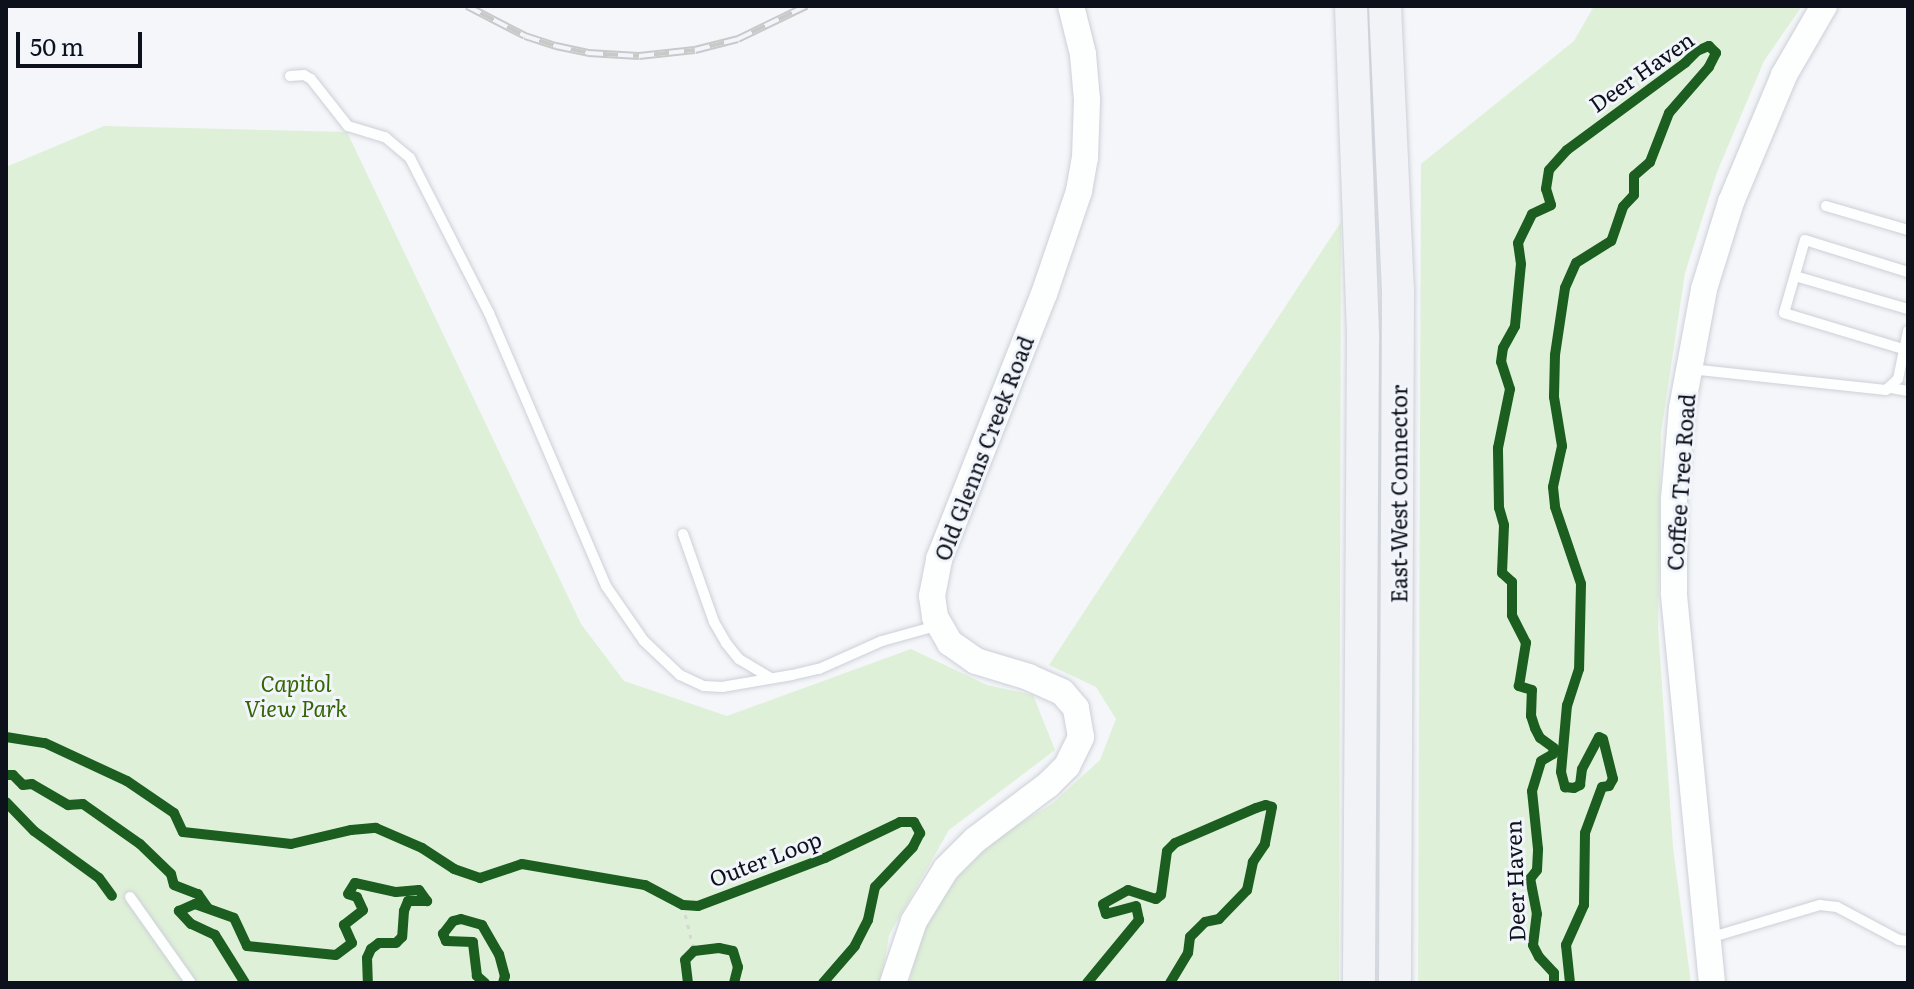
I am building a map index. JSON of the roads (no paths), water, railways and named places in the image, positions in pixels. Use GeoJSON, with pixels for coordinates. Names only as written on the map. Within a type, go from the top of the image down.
{"type":"FeatureCollection","features":[{"type":"Feature","properties":{"kind":"main road","name":"East-West Connector"},"geometry":{"type":"LineString","coordinates":[[1351,6],[1363,338],[1359,983]]}},
{"type":"Feature","properties":{"kind":"main road","name":"East-West Connector"},"geometry":{"type":"LineString","coordinates":[[1385,6],[1398,277],[1395,983]]}},
{"type":"Feature","properties":{"kind":"street","name":"Old Glenns Creek Road"},"geometry":{"type":"LineString","coordinates":[[938,625],[932,596],[939,559],[1058,257],[1083,173],[1086,88],[1071,6]]}},
{"type":"Feature","properties":{"kind":"street","name":"Coffee Tree Road"},"geometry":{"type":"LineString","coordinates":[[1712,983],[1674,593],[1674,499],[1688,369],[1704,289],[1747,158],[1784,75],[1824,6]]}},
{"type":"Feature","properties":{"kind":"street"},"geometry":{"type":"LineString","coordinates":[[893,983],[914,921],[946,869],[975,840],[1048,785],[1067,766],[1081,737],[1076,708],[1062,692],[1029,677],[966,656],[950,643],[938,625]]}},
{"type":"Feature","properties":{"kind":"lane"},"geometry":{"type":"LineString","coordinates":[[290,76],[304,75],[311,79],[348,126],[385,137],[410,158],[489,313],[606,586],[644,641],[680,675],[695,683],[722,687],[819,669],[882,641],[938,625]]}},
{"type":"Feature","properties":{"kind":"lane"},"geometry":{"type":"LineString","coordinates":[[1826,206],[1908,230]]}},
{"type":"Feature","properties":{"kind":"lane"},"geometry":{"type":"LineString","coordinates":[[1903,349],[1784,313],[1805,240],[1908,272]]}},
{"type":"Feature","properties":{"kind":"lane"},"geometry":{"type":"LineString","coordinates":[[1795,276],[1908,309]]}},
{"type":"Feature","properties":{"kind":"lane"},"geometry":{"type":"LineString","coordinates":[[1891,388],[1898,379],[1908,331]]}},
{"type":"Feature","properties":{"kind":"lane"},"geometry":{"type":"LineString","coordinates":[[1688,369],[1908,391]]}},
{"type":"Feature","properties":{"kind":"lane"},"geometry":{"type":"LineString","coordinates":[[683,534],[714,622],[726,643],[739,659],[771,678]]}},
{"type":"Feature","properties":{"kind":"lane"},"geometry":{"type":"LineString","coordinates":[[130,897],[191,983]]}},
{"type":"Feature","properties":{"kind":"lane"},"geometry":{"type":"LineString","coordinates":[[1707,939],[1820,905],[1837,907],[1899,940],[1908,941]]}},
{"type":"Feature","properties":{"kind":"railway"},"geometry":{"type":"LineString","coordinates":[[467,6],[525,36],[556,46],[588,53],[639,56],[695,50],[738,39],[806,6]]}},
{"type":"Feature","properties":{"kind":"park label","name":"Capitol View Park"},"geometry":{"type":"Point","coordinates":[296,694]}}]}
